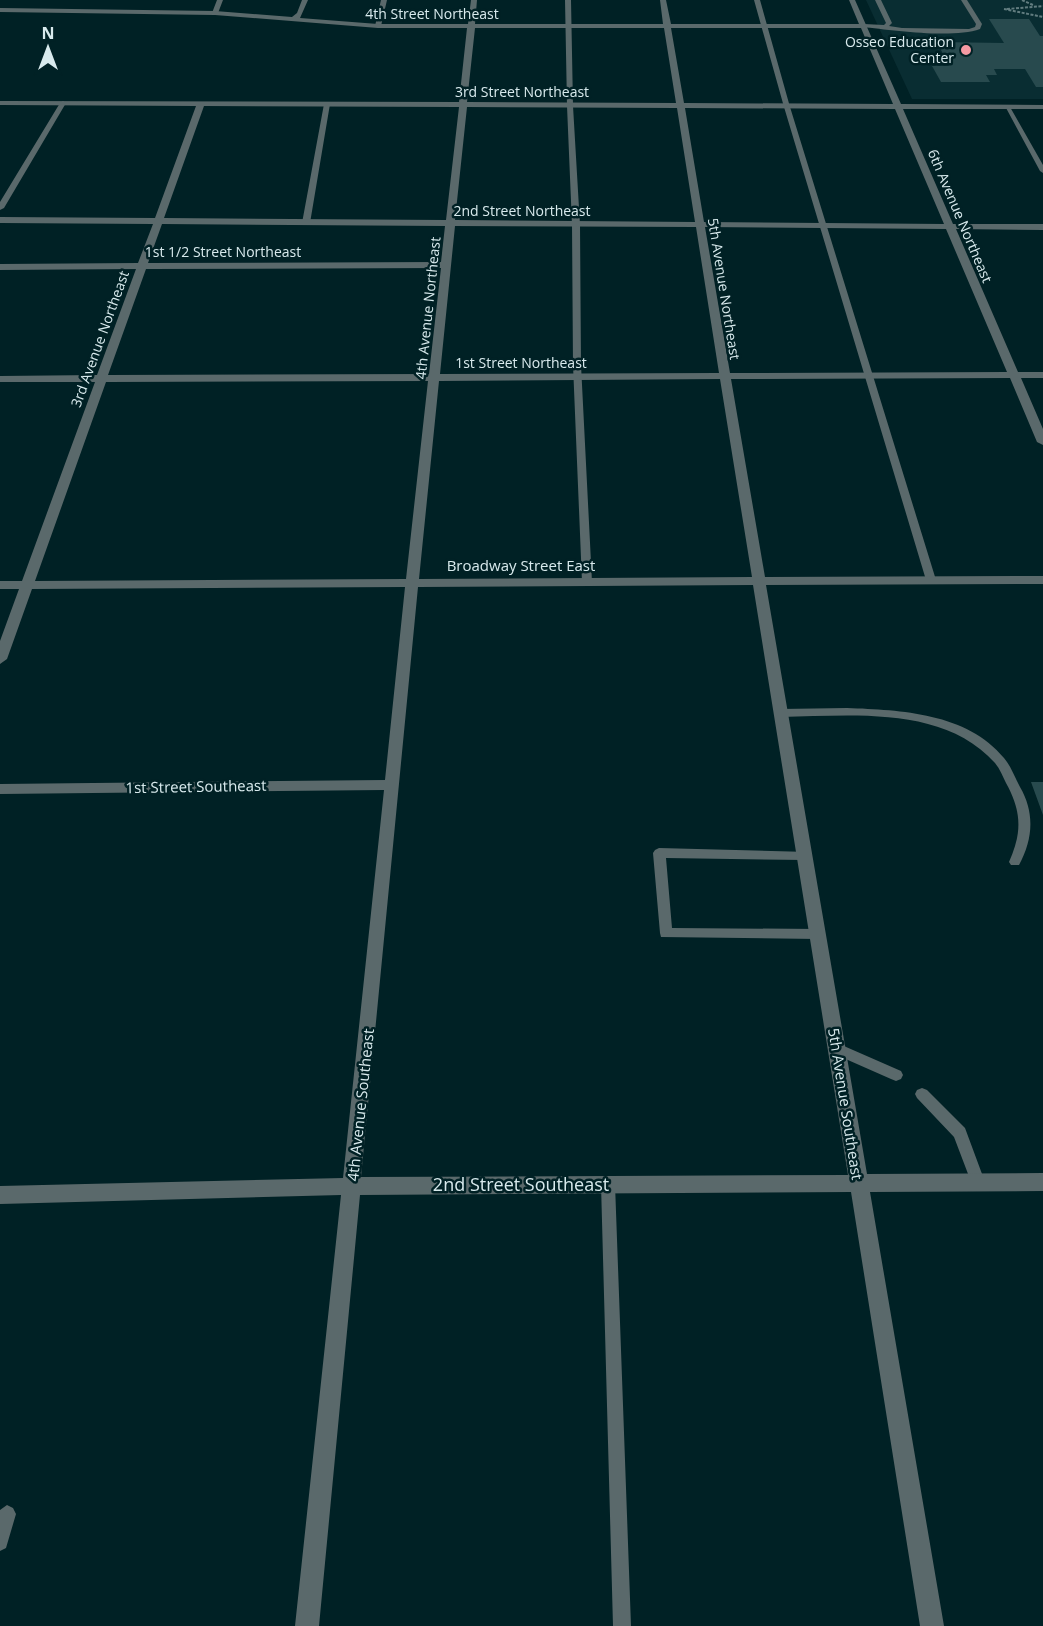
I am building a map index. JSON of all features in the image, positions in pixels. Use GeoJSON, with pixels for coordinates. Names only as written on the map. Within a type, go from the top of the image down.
{"type":"FeatureCollection","features":[{"type":"Feature","properties":{"kind":"street"},"geometry":{"type":"LineString","coordinates":[[293,20],[300,14],[305,0]]}},
{"type":"Feature","properties":{"kind":"street","name":"4th Avenue Northeast"},"geometry":{"type":"LineString","coordinates":[[412,583],[474,0]]}},
{"type":"Feature","properties":{"kind":"street","name":"5th Avenue Northeast"},"geometry":{"type":"LineString","coordinates":[[663,0],[759,581]]}},
{"type":"Feature","properties":{"kind":"street","name":"6th Avenue Northeast"},"geometry":{"type":"LineString","coordinates":[[852,0],[1043,442]]}},
{"type":"Feature","properties":{"kind":"street","name":"4th Street Northeast"},"geometry":{"type":"LineString","coordinates":[[0,10],[137,8],[378,26],[864,26]]}},
{"type":"Feature","properties":{"kind":"street","name":"3rd Street Northeast"},"geometry":{"type":"LineString","coordinates":[[0,103],[1043,107]]}},
{"type":"Feature","properties":{"kind":"street","name":"3rd Avenue Northeast"},"geometry":{"type":"LineString","coordinates":[[0,659],[5,632],[26,585],[201,103]]}},
{"type":"Feature","properties":{"kind":"street","name":"2nd Street Northeast"},"geometry":{"type":"LineString","coordinates":[[0,220],[1043,227]]}},
{"type":"Feature","properties":{"kind":"street","name":"1st 1/2 Street Northeast"},"geometry":{"type":"LineString","coordinates":[[0,267],[447,265]]}},
{"type":"Feature","properties":{"kind":"street","name":"1st Street Northeast"},"geometry":{"type":"LineString","coordinates":[[0,379],[1043,375]]}},
{"type":"Feature","properties":{"kind":"street","name":"Broadway Street East"},"geometry":{"type":"LineString","coordinates":[[0,585],[1043,580]]}},
{"type":"Feature","properties":{"kind":"street","name":"5th Avenue Southeast"},"geometry":{"type":"LineString","coordinates":[[759,581],[932,1626]]}},
{"type":"Feature","properties":{"kind":"street","name":"4th Avenue Southeast"},"geometry":{"type":"LineString","coordinates":[[307,1626],[412,583]]}},
{"type":"Feature","properties":{"kind":"street","name":"1st Street Southeast"},"geometry":{"type":"LineString","coordinates":[[0,789],[393,785]]}},
{"type":"Feature","properties":{"kind":"street","name":"2nd Street Southeast"},"geometry":{"type":"LineString","coordinates":[[0,1195],[352,1186],[1043,1182]]}},
{"type":"Feature","properties":{"kind":"lane"},"geometry":{"type":"LineString","coordinates":[[215,13],[220,0]]}},
{"type":"Feature","properties":{"kind":"lane"},"geometry":{"type":"LineString","coordinates":[[378,26],[384,0]]}},
{"type":"Feature","properties":{"kind":"lane"},"geometry":{"type":"LineString","coordinates":[[568,0],[576,225],[578,378],[587,582]]}},
{"type":"Feature","properties":{"kind":"lane"},"geometry":{"type":"LineString","coordinates":[[757,0],[787,107],[931,580]]}},
{"type":"Feature","properties":{"kind":"lane"},"geometry":{"type":"LineString","coordinates":[[878,0],[889,23],[885,27]]}},
{"type":"Feature","properties":{"kind":"lane"},"geometry":{"type":"LineString","coordinates":[[864,26],[902,30],[969,31],[978,28],[980,24],[964,0]]}},
{"type":"Feature","properties":{"kind":"lane"},"geometry":{"type":"LineString","coordinates":[[0,208],[63,103]]}},
{"type":"Feature","properties":{"kind":"lane"},"geometry":{"type":"LineString","coordinates":[[306,223],[327,104]]}},
{"type":"Feature","properties":{"kind":"lane"},"geometry":{"type":"LineString","coordinates":[[1007,107],[1043,171]]}},
{"type":"Feature","properties":{"kind":"lane"},"geometry":{"type":"LineString","coordinates":[[781,712],[891,712],[927,718],[965,733],[994,752],[1013,781],[1027,821],[1026,839],[1015,862]]}},
{"type":"Feature","properties":{"kind":"lane"},"geometry":{"type":"LineString","coordinates":[[805,855],[659,853],[666,933],[818,934]]}},
{"type":"Feature","properties":{"kind":"lane"},"geometry":{"type":"LineString","coordinates":[[837,1049],[896,1075]]}},
{"type":"Feature","properties":{"kind":"lane"},"geometry":{"type":"LineString","coordinates":[[922,1094],[960,1133],[978,1182]]}},
{"type":"Feature","properties":{"kind":"lane"},"geometry":{"type":"LineString","coordinates":[[608,1184],[622,1626]]}},
{"type":"Feature","properties":{"kind":"lane"},"geometry":{"type":"LineString","coordinates":[[0,1542],[8,1514]]}},
{"type":"Feature","properties":{"kind":"path"},"geometry":{"type":"LineString","coordinates":[[1022,0],[1034,6]]}},
{"type":"Feature","properties":{"kind":"path"},"geometry":{"type":"LineString","coordinates":[[1043,6],[1004,9],[1043,17]]}},
{"type":"Feature","properties":{"kind":"shaded area","name":"Osseo Education Center"},"geometry":{"type":"Polygon","coordinates":[[[866,0],[1043,0],[1043,99],[912,99],[866,0]]]}},
{"type":"Feature","properties":{"kind":"building","name":"Osseo Education Center"},"geometry":{"type":"Polygon","coordinates":[[[989,19],[1029,19],[1040,36],[1043,36],[1043,87],[1036,87],[1025,69],[994,69],[997,75],[986,75],[990,82],[941,82],[932,66],[949,66],[937,42],[1004,43],[989,19]]]}},
{"type":"Feature","properties":{"kind":"building"},"geometry":{"type":"Polygon","coordinates":[[[1031,782],[1043,782],[1043,815],[1031,782]]]}},
{"type":"Feature","properties":{"kind":"place","name":"Osseo Education Center"},"geometry":{"type":"Point","coordinates":[966,50]}}]}
